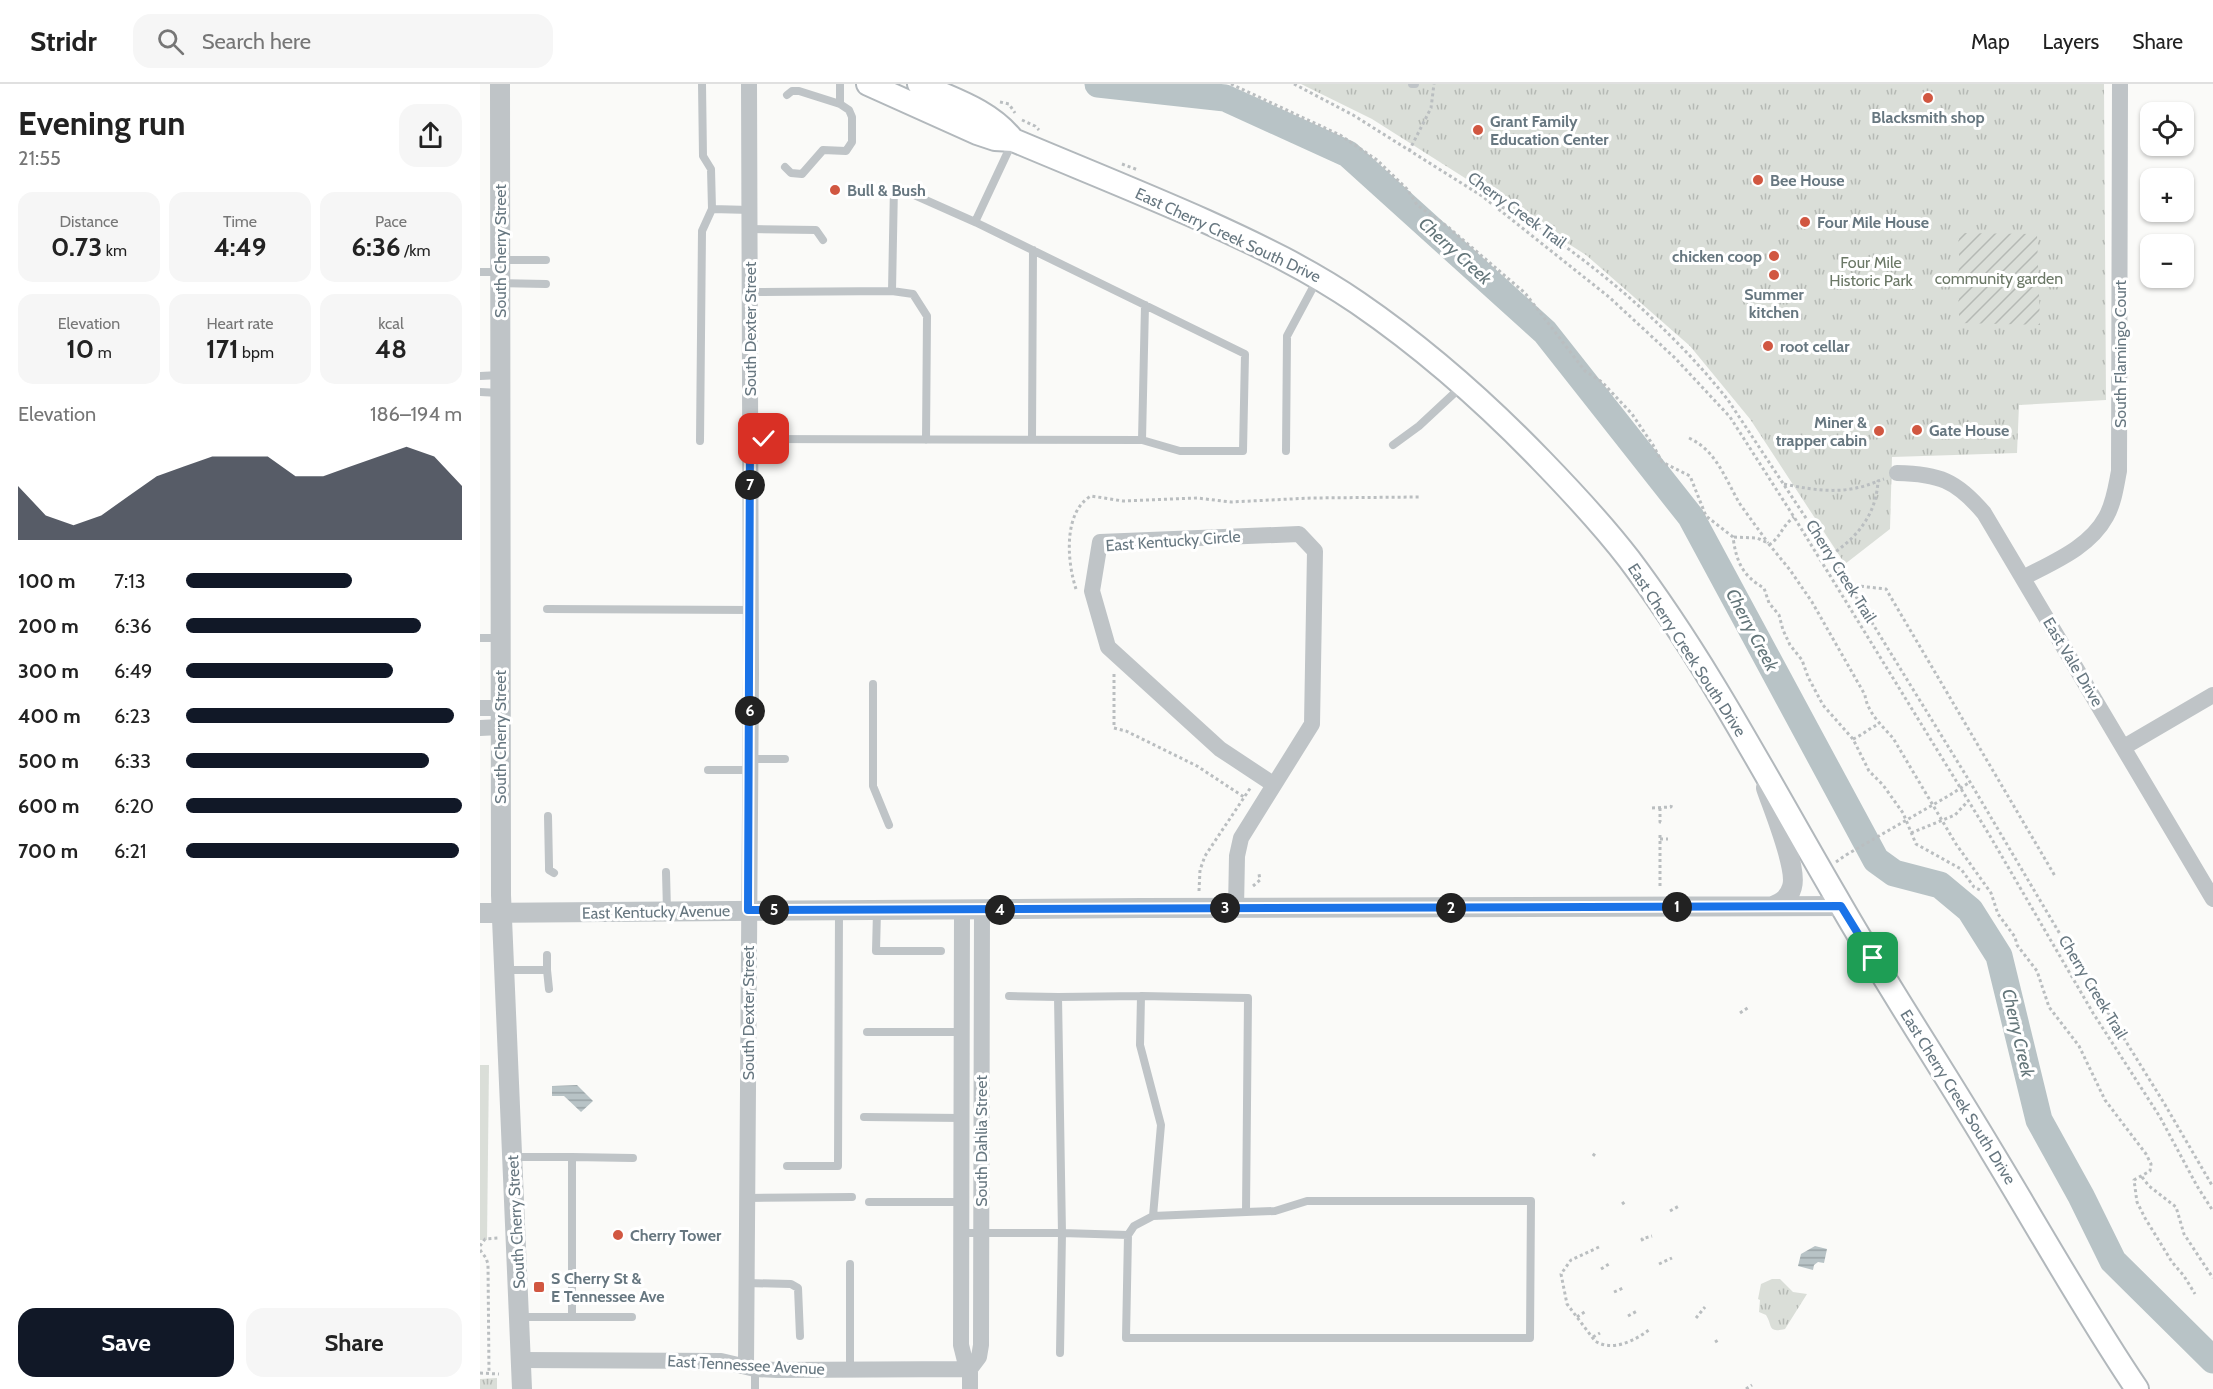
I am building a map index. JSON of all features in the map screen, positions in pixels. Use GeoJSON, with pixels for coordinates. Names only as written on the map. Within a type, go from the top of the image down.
{"type":"FeatureCollection","features":[{"type":"Feature","properties":{"kind":"main road","name":"East Cherry Creek South Drive"},"geometry":{"type":"LineString","coordinates":[[868,84],[977,133],[995,139],[1013,140],[1209,223],[1292,262],[1394,328],[1462,385],[1557,477],[1622,550],[1689,647],[1841,906],[2137,1389]]}},
{"type":"Feature","properties":{"kind":"main road","name":"East Cherry Creek South Drive"},"geometry":{"type":"LineString","coordinates":[[919,84],[992,118],[1005,129],[1013,140]]}},
{"type":"Feature","properties":{"kind":"street","name":"South Cherry Street"},"geometry":{"type":"LineString","coordinates":[[500,84],[502,913],[522,1389]]}},
{"type":"Feature","properties":{"kind":"street","name":"South Dexter Street"},"geometry":{"type":"LineString","coordinates":[[749,84],[751,610],[747,1283],[751,1367]]}},
{"type":"Feature","properties":{"kind":"street","name":"South Flamingo Court"},"geometry":{"type":"LineString","coordinates":[[2023,578],[2077,548],[2097,529],[2106,516],[2117,483],[2119,459],[2120,84]]}},
{"type":"Feature","properties":{"kind":"street","name":"East Vale Drive"},"geometry":{"type":"LineString","coordinates":[[1897,473],[1924,473],[1948,482],[1967,493],[1984,513],[2213,899]]}},
{"type":"Feature","properties":{"kind":"street","name":"East Kentucky Circle"},"geometry":{"type":"LineString","coordinates":[[1236,908],[1238,847],[1273,784],[1312,724],[1315,551],[1299,534],[1100,542],[1092,591],[1108,647],[1220,749],[1273,784]]}},
{"type":"Feature","properties":{"kind":"street"},"geometry":{"type":"LineString","coordinates":[[2124,747],[2213,695]]}},
{"type":"Feature","properties":{"kind":"street"},"geometry":{"type":"LineString","coordinates":[[480,708],[500,708]]}},
{"type":"Feature","properties":{"kind":"street"},"geometry":{"type":"LineString","coordinates":[[480,728],[501,728]]}},
{"type":"Feature","properties":{"kind":"street"},"geometry":{"type":"LineString","coordinates":[[1755,757],[1784,840],[1793,877],[1790,894],[1773,906]]}},
{"type":"Feature","properties":{"kind":"street","name":"East Kentucky Avenue"},"geometry":{"type":"LineString","coordinates":[[480,913],[1841,906]]}},
{"type":"Feature","properties":{"kind":"street","name":"South Dahlia Street"},"geometry":{"type":"LineString","coordinates":[[962,910],[961,1345],[970,1370],[970,1389]]}},
{"type":"Feature","properties":{"kind":"street","name":"South Dahlia Street"},"geometry":{"type":"LineString","coordinates":[[970,1370],[979,1357],[981,1345],[982,910]]}},
{"type":"Feature","properties":{"kind":"street","name":"East Tennessee Avenue"},"geometry":{"type":"LineString","coordinates":[[522,1360],[708,1361],[751,1367],[970,1370]]}},
{"type":"Feature","properties":{"kind":"lane"},"geometry":{"type":"LineString","coordinates":[[700,441],[702,231],[712,209],[711,169],[703,156],[702,84]]}},
{"type":"Feature","properties":{"kind":"lane"},"geometry":{"type":"LineString","coordinates":[[840,84],[840,104]]}},
{"type":"Feature","properties":{"kind":"lane"},"geometry":{"type":"LineString","coordinates":[[785,167],[791,173],[802,174],[823,150],[846,151],[852,142],[852,117],[849,110],[825,99],[792,91],[787,95]]}},
{"type":"Feature","properties":{"kind":"lane"},"geometry":{"type":"LineString","coordinates":[[975,222],[1013,140]]}},
{"type":"Feature","properties":{"kind":"lane"},"geometry":{"type":"LineString","coordinates":[[750,439],[1142,440],[1180,451],[1243,451],[1245,354],[975,222],[894,186],[892,291]]}},
{"type":"Feature","properties":{"kind":"lane"},"geometry":{"type":"LineString","coordinates":[[712,209],[750,210]]}},
{"type":"Feature","properties":{"kind":"lane"},"geometry":{"type":"LineString","coordinates":[[750,229],[816,230],[823,240]]}},
{"type":"Feature","properties":{"kind":"lane"},"geometry":{"type":"LineString","coordinates":[[1032,440],[1033,250]]}},
{"type":"Feature","properties":{"kind":"lane"},"geometry":{"type":"LineString","coordinates":[[480,272],[500,272],[546,260]]}},
{"type":"Feature","properties":{"kind":"lane"},"geometry":{"type":"LineString","coordinates":[[500,272],[546,284]]}},
{"type":"Feature","properties":{"kind":"lane"},"geometry":{"type":"LineString","coordinates":[[1286,451],[1287,336],[1318,277]]}},
{"type":"Feature","properties":{"kind":"lane"},"geometry":{"type":"LineString","coordinates":[[750,292],[892,291],[913,294],[927,316],[926,440]]}},
{"type":"Feature","properties":{"kind":"lane"},"geometry":{"type":"LineString","coordinates":[[1142,440],[1145,305]]}},
{"type":"Feature","properties":{"kind":"lane"},"geometry":{"type":"LineString","coordinates":[[480,376],[500,384]]}},
{"type":"Feature","properties":{"kind":"lane"},"geometry":{"type":"LineString","coordinates":[[480,392],[500,384]]}},
{"type":"Feature","properties":{"kind":"lane"},"geometry":{"type":"LineString","coordinates":[[1393,445],[1419,426],[1462,385]]}},
{"type":"Feature","properties":{"kind":"lane"},"geometry":{"type":"LineString","coordinates":[[547,609],[751,610]]}},
{"type":"Feature","properties":{"kind":"lane"},"geometry":{"type":"LineString","coordinates":[[480,638],[500,638]]}},
{"type":"Feature","properties":{"kind":"lane"},"geometry":{"type":"LineString","coordinates":[[873,684],[873,786],[889,825]]}},
{"type":"Feature","properties":{"kind":"lane"},"geometry":{"type":"LineString","coordinates":[[708,770],[785,759]]}},
{"type":"Feature","properties":{"kind":"lane"},"geometry":{"type":"LineString","coordinates":[[548,816],[549,870],[554,873]]}},
{"type":"Feature","properties":{"kind":"lane"},"geometry":{"type":"LineString","coordinates":[[666,872],[667,911]]}},
{"type":"Feature","properties":{"kind":"lane"},"geometry":{"type":"LineString","coordinates":[[787,1167],[838,1166],[839,910]]}},
{"type":"Feature","properties":{"kind":"lane"},"geometry":{"type":"LineString","coordinates":[[877,910],[876,951],[941,951]]}},
{"type":"Feature","properties":{"kind":"lane"},"geometry":{"type":"LineString","coordinates":[[547,956],[549,989]]}},
{"type":"Feature","properties":{"kind":"lane"},"geometry":{"type":"LineString","coordinates":[[505,969],[547,969]]}},
{"type":"Feature","properties":{"kind":"lane"},"geometry":{"type":"LineString","coordinates":[[1009,996],[1248,998],[1246,1212]]}},
{"type":"Feature","properties":{"kind":"lane"},"geometry":{"type":"LineString","coordinates":[[1141,996],[1140,1045],[1161,1125],[1153,1216]]}},
{"type":"Feature","properties":{"kind":"lane"},"geometry":{"type":"LineString","coordinates":[[1058,997],[1062,1233],[1060,1353]]}},
{"type":"Feature","properties":{"kind":"lane"},"geometry":{"type":"LineString","coordinates":[[867,1032],[962,1032]]}},
{"type":"Feature","properties":{"kind":"lane"},"geometry":{"type":"LineString","coordinates":[[864,1117],[962,1118]]}},
{"type":"Feature","properties":{"kind":"lane"},"geometry":{"type":"LineString","coordinates":[[513,1157],[633,1158]]}},
{"type":"Feature","properties":{"kind":"lane"},"geometry":{"type":"LineString","coordinates":[[572,1157],[573,1317]]}},
{"type":"Feature","properties":{"kind":"lane"},"geometry":{"type":"LineString","coordinates":[[747,1198],[852,1197]]}},
{"type":"Feature","properties":{"kind":"lane"},"geometry":{"type":"LineString","coordinates":[[1307,1201],[1532,1201],[1530,1338],[1126,1338],[1128,1235],[1134,1226],[1153,1216],[1246,1212],[1275,1211],[1307,1201]]}},
{"type":"Feature","properties":{"kind":"lane"},"geometry":{"type":"LineString","coordinates":[[869,1202],[961,1202]]}},
{"type":"Feature","properties":{"kind":"lane"},"geometry":{"type":"LineString","coordinates":[[961,1233],[1128,1235]]}},
{"type":"Feature","properties":{"kind":"lane"},"geometry":{"type":"LineString","coordinates":[[850,1264],[850,1370]]}},
{"type":"Feature","properties":{"kind":"lane"},"geometry":{"type":"LineString","coordinates":[[747,1283],[791,1284],[798,1288],[800,1336]]}},
{"type":"Feature","properties":{"kind":"lane"},"geometry":{"type":"LineString","coordinates":[[520,1317],[632,1317]]}},
{"type":"Feature","properties":{"kind":"lane","name":"South Dexter Street"},"geometry":{"type":"LineString","coordinates":[[751,1367],[755,1389]]}},
{"type":"Feature","properties":{"kind":"path"},"geometry":{"type":"LineString","coordinates":[[1231,84],[1340,135],[1377,160],[1407,189],[1417,206],[1448,226],[1525,293],[1585,371],[1602,382],[1632,414],[1662,462],[1690,476],[1706,516],[1733,537],[1757,538],[1768,544]]}},
{"type":"Feature","properties":{"kind":"path","name":"Cherry Creek Trail"},"geometry":{"type":"LineString","coordinates":[[1294,84],[1353,115],[1492,204],[1609,297],[1698,381],[1730,417],[1968,801],[2093,1013],[2160,1117],[2213,1211]]}},
{"type":"Feature","properties":{"kind":"path"},"geometry":{"type":"LineString","coordinates":[[1409,151],[1431,108],[1434,84]]}},
{"type":"Feature","properties":{"kind":"path"},"geometry":{"type":"LineString","coordinates":[[996,101],[1009,105],[1019,118],[1035,126],[1046,136]]}},
{"type":"Feature","properties":{"kind":"path"},"geometry":{"type":"LineString","coordinates":[[1119,163],[1140,171]]}},
{"type":"Feature","properties":{"kind":"path"},"geometry":{"type":"LineString","coordinates":[[1492,204],[1512,210],[1541,228],[1616,285],[1708,376],[1721,392],[1849,585],[2213,1187]]}},
{"type":"Feature","properties":{"kind":"path"},"geometry":{"type":"LineString","coordinates":[[1689,438],[1700,443],[1714,457],[1768,544],[1790,570],[1812,602],[1865,695],[1866,703],[1879,724],[1893,738],[1942,822],[1991,893],[1998,914],[2015,938],[2017,945],[2037,970],[2049,1007],[2079,1046],[2105,1100],[2146,1154],[2151,1164],[2150,1172],[2134,1180],[2137,1202],[2172,1262],[2195,1294]]}},
{"type":"Feature","properties":{"kind":"path"},"geometry":{"type":"LineString","coordinates":[[1784,484],[1820,492],[1866,486],[1897,473]]}},
{"type":"Feature","properties":{"kind":"path"},"geometry":{"type":"LineString","coordinates":[[1821,561],[1854,538],[1866,523],[1878,488],[1878,481]]}},
{"type":"Feature","properties":{"kind":"path"},"geometry":{"type":"LineString","coordinates":[[1079,596],[1072,567],[1071,520],[1075,510],[1091,496],[1123,501],[1197,498],[1231,502],[1419,497]]}},
{"type":"Feature","properties":{"kind":"path"},"geometry":{"type":"LineString","coordinates":[[1768,544],[1774,541],[1785,524],[1794,518]]}},
{"type":"Feature","properties":{"kind":"path"},"geometry":{"type":"LineString","coordinates":[[1733,537],[1734,550],[1742,572],[1764,588],[1769,603],[1779,615],[1790,645],[1802,660],[1823,705],[1853,739],[1869,771],[1883,785],[1903,813],[1916,844],[1961,869],[1980,890]]}},
{"type":"Feature","properties":{"kind":"path"},"geometry":{"type":"LineString","coordinates":[[1849,585],[1886,589],[2055,876]]}},
{"type":"Feature","properties":{"kind":"path"},"geometry":{"type":"LineString","coordinates":[[1114,668],[1114,728],[1126,731],[1197,766],[1244,797]]}},
{"type":"Feature","properties":{"kind":"path"},"geometry":{"type":"LineString","coordinates":[[1853,739],[1879,724]]}},
{"type":"Feature","properties":{"kind":"path"},"geometry":{"type":"LineString","coordinates":[[1199,891],[1200,870],[1205,856],[1254,782]]}},
{"type":"Feature","properties":{"kind":"path"},"geometry":{"type":"LineString","coordinates":[[1840,868],[1834,863],[1970,782]]}},
{"type":"Feature","properties":{"kind":"path"},"geometry":{"type":"LineString","coordinates":[[1910,833],[1942,822],[1954,815],[1968,801]]}},
{"type":"Feature","properties":{"kind":"path"},"geometry":{"type":"LineString","coordinates":[[1652,808],[1671,807],[1672,803]]}},
{"type":"Feature","properties":{"kind":"path"},"geometry":{"type":"LineString","coordinates":[[1660,808],[1660,822],[1662,822]]}},
{"type":"Feature","properties":{"kind":"path"},"geometry":{"type":"LineString","coordinates":[[1660,889],[1660,837],[1668,839]]}},
{"type":"Feature","properties":{"kind":"path"},"geometry":{"type":"LineString","coordinates":[[1251,887],[1260,880],[1259,874]]}},
{"type":"Feature","properties":{"kind":"path"},"geometry":{"type":"LineString","coordinates":[[1740,1013],[1749,1007]]}},
{"type":"Feature","properties":{"kind":"path"},"geometry":{"type":"LineString","coordinates":[[2142,1177],[2176,1207],[2184,1234],[2213,1278]]}},
{"type":"Feature","properties":{"kind":"path"},"geometry":{"type":"LineString","coordinates":[[1670,1211],[1679,1206]]}},
{"type":"Feature","properties":{"kind":"path"},"geometry":{"type":"LineString","coordinates":[[1643,1241],[1642,1239],[1652,1236]]}},
{"type":"Feature","properties":{"kind":"path"},"geometry":{"type":"LineString","coordinates":[[489,1373],[488,1264],[480,1248],[485,1239],[499,1238]]}},
{"type":"Feature","properties":{"kind":"path"},"geometry":{"type":"LineString","coordinates":[[1599,1247],[1571,1260],[1561,1275],[1567,1304],[1600,1345],[1612,1347],[1649,1330]]}},
{"type":"Feature","properties":{"kind":"path"},"geometry":{"type":"LineString","coordinates":[[1659,1264],[1672,1258]]}},
{"type":"Feature","properties":{"kind":"path"},"geometry":{"type":"LineString","coordinates":[[1601,1269],[1609,1264]]}},
{"type":"Feature","properties":{"kind":"path"},"geometry":{"type":"LineString","coordinates":[[1614,1292],[1623,1287]]}},
{"type":"Feature","properties":{"kind":"path"},"geometry":{"type":"LineString","coordinates":[[1696,1318],[1705,1307]]}},
{"type":"Feature","properties":{"kind":"path"},"geometry":{"type":"LineString","coordinates":[[1577,1317],[1586,1311]]}},
{"type":"Feature","properties":{"kind":"path"},"geometry":{"type":"LineString","coordinates":[[1628,1316],[1637,1311]]}},
{"type":"Feature","properties":{"kind":"path"},"geometry":{"type":"LineString","coordinates":[[1593,1337],[1600,1333]]}},
{"type":"Feature","properties":{"kind":"path"},"geometry":{"type":"LineString","coordinates":[[1715,1342],[1720,1339]]}},
{"type":"Feature","properties":{"kind":"path"},"geometry":{"type":"LineString","coordinates":[[480,1373],[499,1374]]}},
{"type":"Feature","properties":{"kind":"path"},"geometry":{"type":"LineString","coordinates":[[1746,1389],[1752,1386]]}},
{"type":"Feature","properties":{"kind":"green space","name":"Four Mile Historic Park"},"geometry":{"type":"Polygon","coordinates":[[[1301,84],[2104,84],[2106,400],[2019,405],[2017,453],[1892,457],[1890,529],[1845,564],[1750,419],[1690,346],[1586,255],[1372,119],[1301,84]]]}},
{"type":"Feature","properties":{"kind":"green space","name":"community garden"},"geometry":{"type":"Polygon","coordinates":[[[1959,233],[2037,234],[2040,325],[1959,323],[1959,233]]]}},
{"type":"Feature","properties":{"kind":"green space"},"geometry":{"type":"Polygon","coordinates":[[[480,1065],[489,1065],[487,1240],[480,1240],[480,1065]]]}},
{"type":"Feature","properties":{"kind":"green space"},"geometry":{"type":"Polygon","coordinates":[[[1772,1279],[1780,1279],[1793,1292],[1807,1294],[1785,1329],[1771,1328],[1766,1315],[1759,1312],[1760,1300],[1758,1299],[1761,1284],[1772,1279]]]}},
{"type":"Feature","properties":{"kind":"green space"},"geometry":{"type":"Polygon","coordinates":[[[497,1378],[497,1389],[480,1389],[480,1379],[497,1378]]]}},
{"type":"Feature","properties":{"kind":"shaded area"},"geometry":{"type":"Polygon","coordinates":[[[577,1085],[593,1101],[581,1112],[564,1096],[552,1096],[552,1086],[577,1085]]]}},
{"type":"Feature","properties":{"kind":"shaded area"},"geometry":{"type":"Polygon","coordinates":[[[1815,1246],[1827,1249],[1824,1263],[1818,1262],[1814,1265],[1813,1270],[1798,1266],[1801,1254],[1815,1246]]]}},
{"type":"Feature","properties":{"kind":"waterway","name":"Cherry Creek"},"geometry":{"type":"LineString","coordinates":[[1098,84],[1225,98],[1348,154],[1545,332],[1691,517],[1876,860],[1894,873],[1940,885],[1970,910],[1999,956],[2039,1120],[2081,1196],[2113,1261],[2213,1360]]}},
{"type":"Feature","properties":{"kind":"place","name":"Blacksmith shop"},"geometry":{"type":"Point","coordinates":[1928,98]}},
{"type":"Feature","properties":{"kind":"place","name":"Grant Family Education Center"},"geometry":{"type":"Point","coordinates":[1478,130]}},
{"type":"Feature","properties":{"kind":"place","name":"Bee House"},"geometry":{"type":"Point","coordinates":[1758,180]}},
{"type":"Feature","properties":{"kind":"place","name":"Bull & Bush"},"geometry":{"type":"Point","coordinates":[835,190]}},
{"type":"Feature","properties":{"kind":"place","name":"Four Mile House"},"geometry":{"type":"Point","coordinates":[1805,222]}},
{"type":"Feature","properties":{"kind":"place","name":"chicken coop"},"geometry":{"type":"Point","coordinates":[1774,256]}},
{"type":"Feature","properties":{"kind":"place","name":"Summer kitchen"},"geometry":{"type":"Point","coordinates":[1774,275]}},
{"type":"Feature","properties":{"kind":"place","name":"root cellar"},"geometry":{"type":"Point","coordinates":[1768,346]}},
{"type":"Feature","properties":{"kind":"place","name":"Gate House"},"geometry":{"type":"Point","coordinates":[1917,430]}},
{"type":"Feature","properties":{"kind":"place","name":"Miner & trapper cabin"},"geometry":{"type":"Point","coordinates":[1879,431]}},
{"type":"Feature","properties":{"kind":"place","name":"Cherry Tower"},"geometry":{"type":"Point","coordinates":[618,1235]}},
{"type":"Feature","properties":{"kind":"place","name":"S Cherry St & E Tennessee Ave"},"geometry":{"type":"Point","coordinates":[539,1287]}},
{"type":"Feature","properties":{"kind":"route"},"geometry":{"type":"LineString","coordinates":[[764,439],[750,439],[751,673],[748,910],[1841,906],[1873,958]]}}]}
